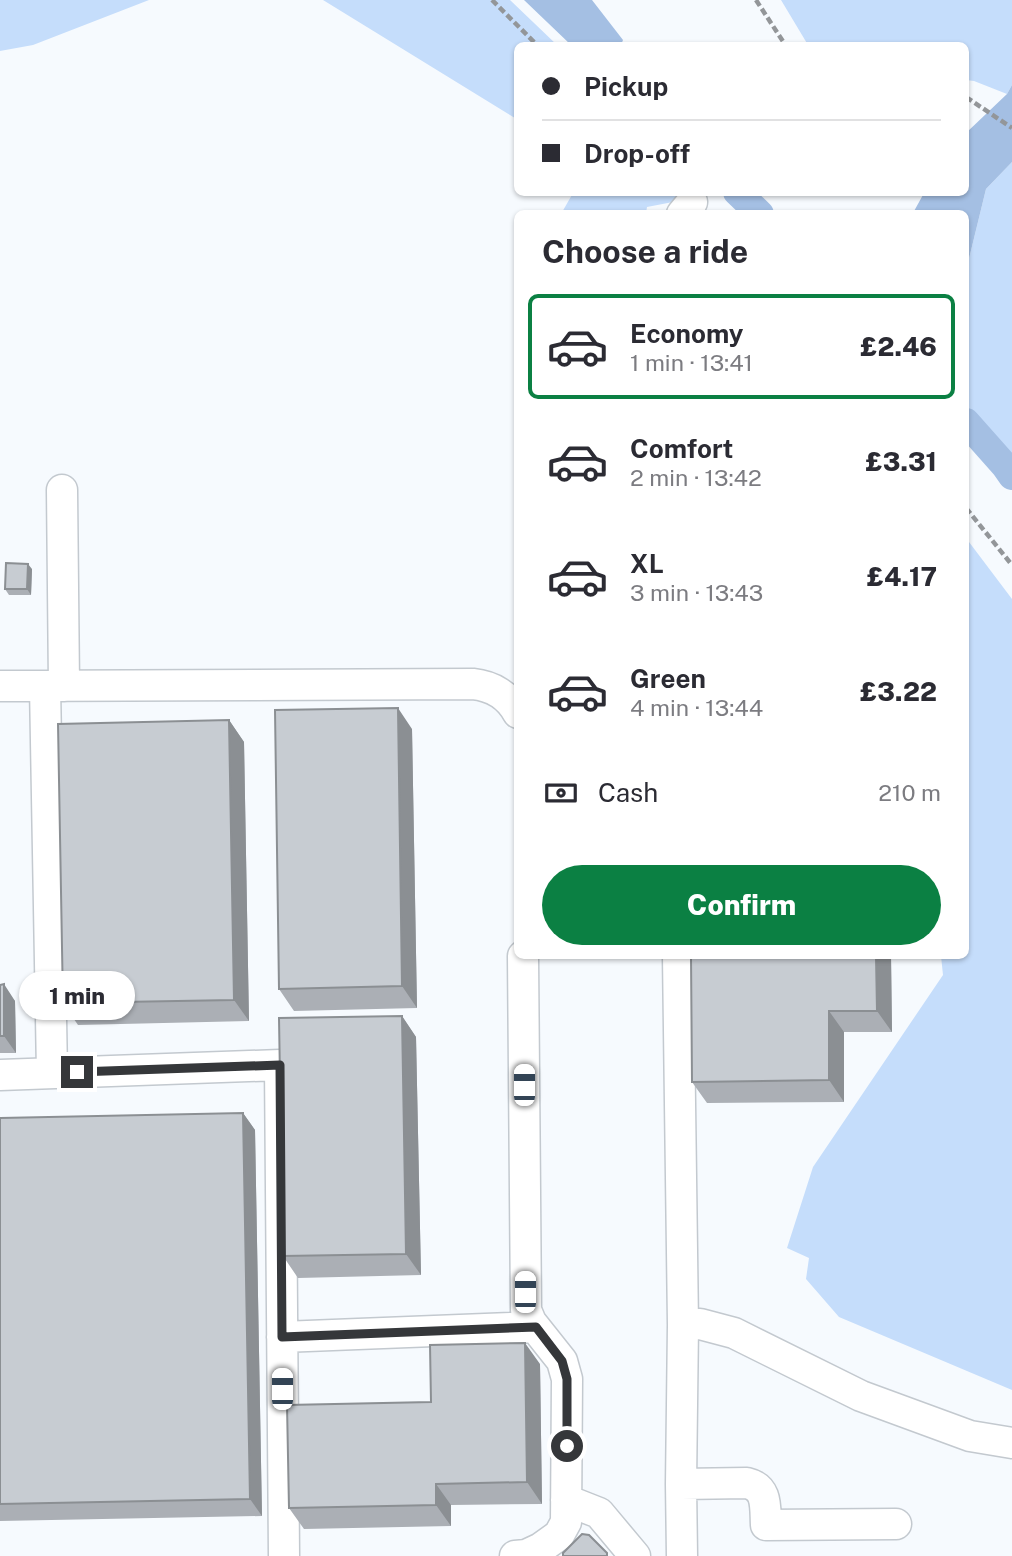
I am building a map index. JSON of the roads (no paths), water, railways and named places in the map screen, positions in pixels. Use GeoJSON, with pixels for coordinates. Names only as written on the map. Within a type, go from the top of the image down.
{"type":"FeatureCollection","features":[{"type":"Feature","properties":{"kind":"lane"},"geometry":{"type":"LineString","coordinates":[[52,1073],[55,686],[62,490]]}},
{"type":"Feature","properties":{"kind":"lane"},"geometry":{"type":"LineString","coordinates":[[0,686],[473,684],[489,686],[514,707]]}},
{"type":"Feature","properties":{"kind":"lane"},"geometry":{"type":"LineString","coordinates":[[515,1556],[526,1555],[541,1548],[559,1535],[566,1522],[567,1379],[562,1361],[526,1310],[523,959]]}},
{"type":"Feature","properties":{"kind":"lane"},"geometry":{"type":"LineString","coordinates":[[678,959],[682,1556]]}},
{"type":"Feature","properties":{"kind":"lane"},"geometry":{"type":"LineString","coordinates":[[0,1075],[280,1065],[284,1556]]}},
{"type":"Feature","properties":{"kind":"lane"},"geometry":{"type":"LineString","coordinates":[[682,1325],[700,1324],[733,1333],[861,1396],[970,1436],[1012,1443]]}},
{"type":"Feature","properties":{"kind":"lane"},"geometry":{"type":"LineString","coordinates":[[282,1337],[536,1327]]}},
{"type":"Feature","properties":{"kind":"lane"},"geometry":{"type":"LineString","coordinates":[[681,1484],[756,1485],[765,1499],[766,1525],[896,1524]]}},
{"type":"Feature","properties":{"kind":"lane"},"geometry":{"type":"LineString","coordinates":[[566,1500],[599,1513],[635,1556]]}},
{"type":"Feature","properties":{"kind":"waterway"},"geometry":{"type":"LineString","coordinates":[[741,196],[756,210]]}},
{"type":"Feature","properties":{"kind":"waterway"},"geometry":{"type":"LineString","coordinates":[[969,425],[1012,476]]}}]}
